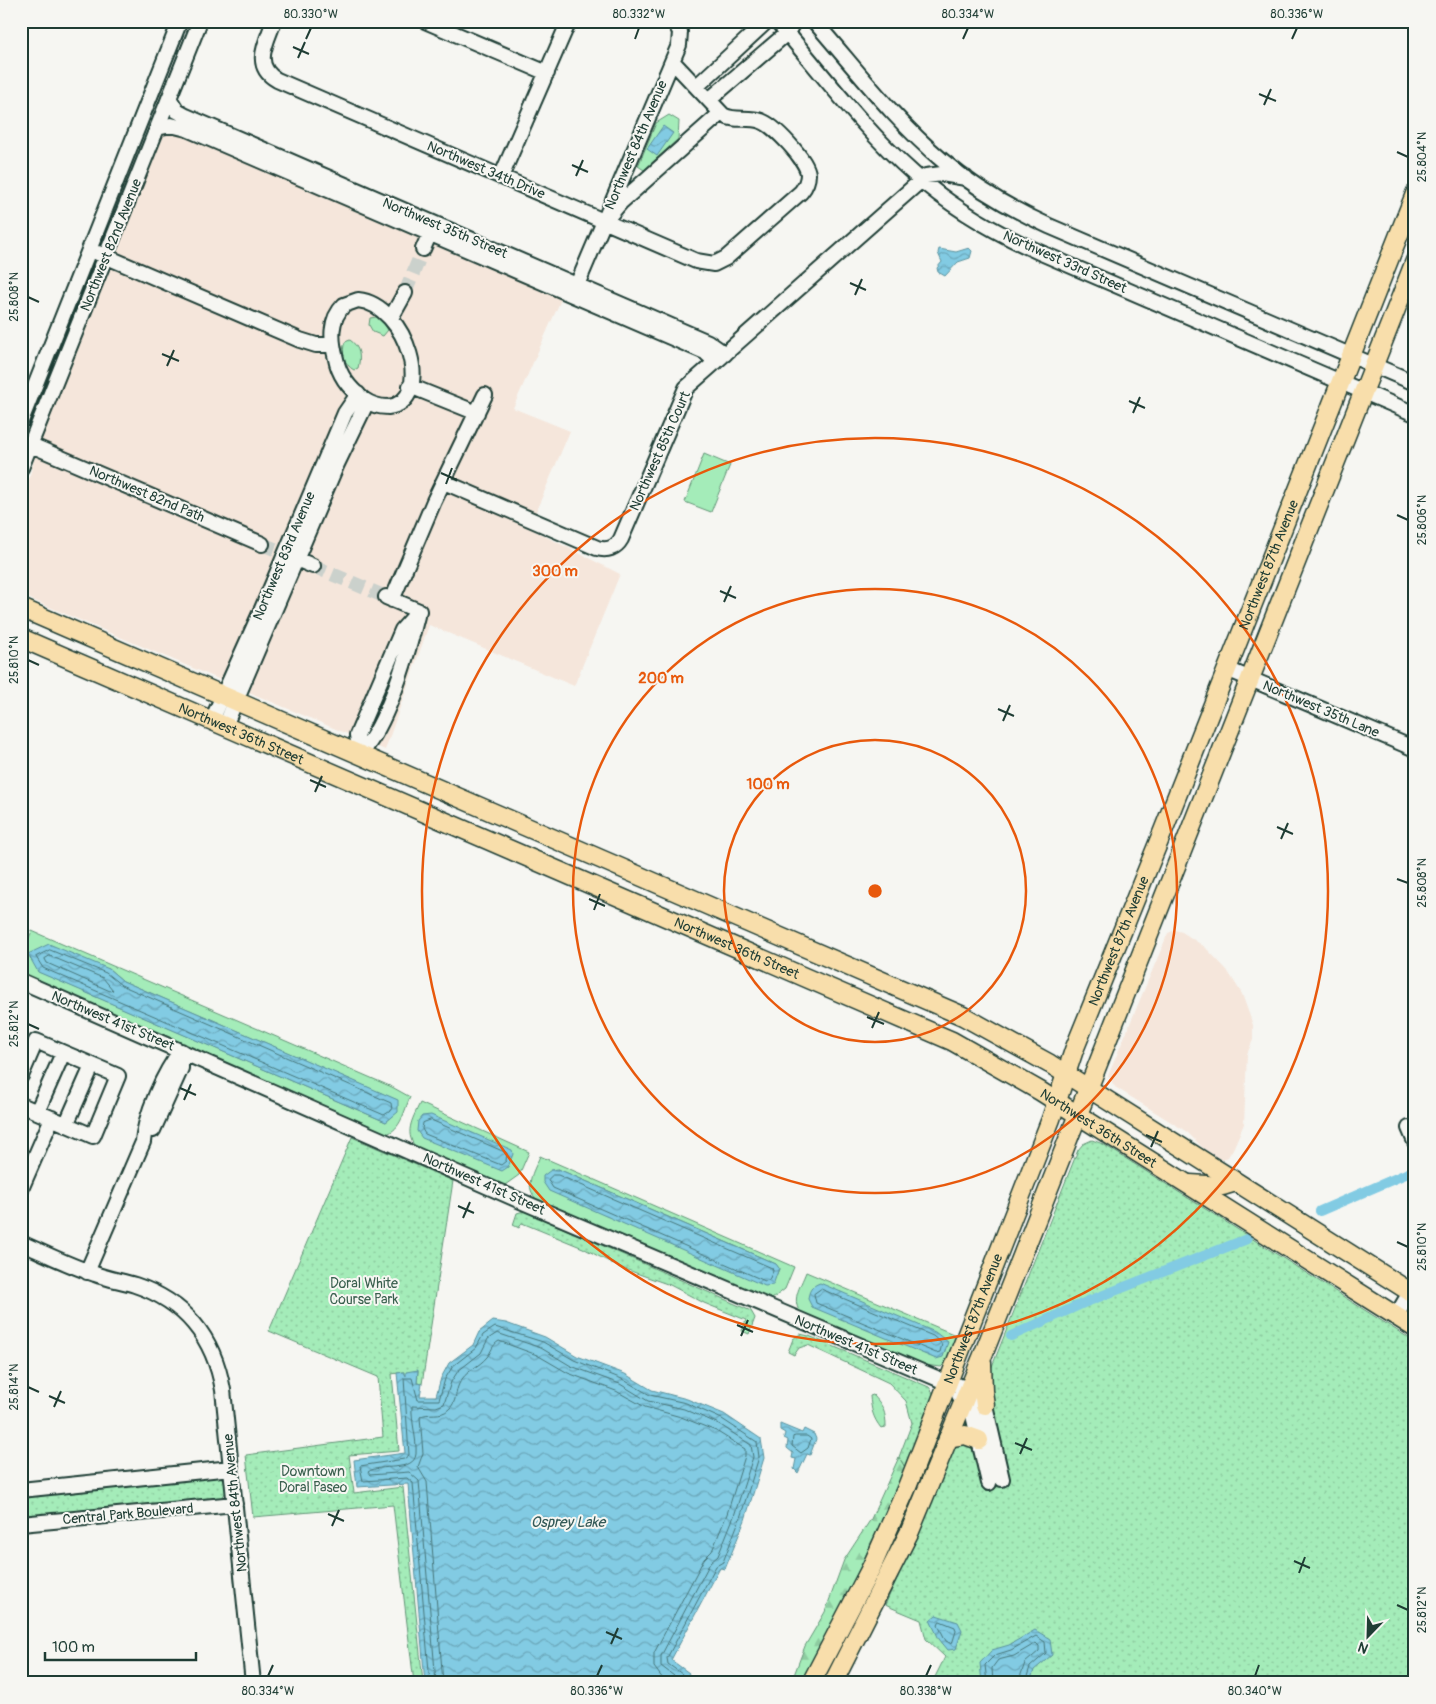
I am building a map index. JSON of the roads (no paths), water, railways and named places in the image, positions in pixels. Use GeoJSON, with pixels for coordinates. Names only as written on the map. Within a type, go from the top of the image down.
{"type":"FeatureCollection","features":[{"type":"Feature","properties":{"kind":"main road","name":"Northwest 87th Avenue"},"geometry":{"type":"LineString","coordinates":[[812,1683],[892,1524],[1010,1225],[1098,989],[1173,807],[1415,194]]}},
{"type":"Feature","properties":{"kind":"main road","name":"Northwest 87th Avenue"},"geometry":{"type":"LineString","coordinates":[[833,1683],[904,1545],[983,1355],[1415,261]]}},
{"type":"Feature","properties":{"kind":"main road","name":"Northwest 36th Street"},"geometry":{"type":"LineString","coordinates":[[21,608],[963,1016],[1066,1074],[1259,1197],[1413,1290]]}},
{"type":"Feature","properties":{"kind":"main road","name":"Northwest 36th Street"},"geometry":{"type":"LineString","coordinates":[[21,638],[952,1041],[1057,1102],[1409,1321]]}},
{"type":"Feature","properties":{"kind":"main road"},"geometry":{"type":"LineString","coordinates":[[349,780],[360,754]]}},
{"type":"Feature","properties":{"kind":"main road"},"geometry":{"type":"LineString","coordinates":[[1173,807],[1196,816]]}},
{"type":"Feature","properties":{"kind":"main road"},"geometry":{"type":"LineString","coordinates":[[508,848],[519,823]]}},
{"type":"Feature","properties":{"kind":"main road"},"geometry":{"type":"LineString","coordinates":[[799,974],[840,976],[851,966]]}},
{"type":"Feature","properties":{"kind":"main road"},"geometry":{"type":"LineString","coordinates":[[1186,1183],[1216,1187],[1236,1182]]}},
{"type":"Feature","properties":{"kind":"main road"},"geometry":{"type":"LineString","coordinates":[[1217,1203],[1231,1196],[1259,1197]]}},
{"type":"Feature","properties":{"kind":"main road"},"geometry":{"type":"LineString","coordinates":[[1007,1294],[1005,1263],[1014,1238],[1010,1225]]}},
{"type":"Feature","properties":{"kind":"main road"},"geometry":{"type":"LineString","coordinates":[[983,1355],[983,1391],[986,1405]]}},
{"type":"Feature","properties":{"kind":"main road"},"geometry":{"type":"LineString","coordinates":[[948,1438],[965,1434],[978,1440]]}},
{"type":"Feature","properties":{"kind":"street","name":"Northwest 82nd Avenue"},"geometry":{"type":"LineString","coordinates":[[24,415],[180,21]]}},
{"type":"Feature","properties":{"kind":"street","name":"Northwest 82nd Avenue"},"geometry":{"type":"LineString","coordinates":[[21,468],[200,21]]}},
{"type":"Feature","properties":{"kind":"street","name":"Northwest 34th Drive"},"geometry":{"type":"LineString","coordinates":[[274,21],[262,55],[264,69],[277,80],[696,261],[712,264],[723,261],[801,192],[806,184],[808,175],[804,163],[775,129],[759,120],[732,118],[721,113]]}},
{"type":"Feature","properties":{"kind":"street"},"geometry":{"type":"LineString","coordinates":[[425,21],[546,73]]}},
{"type":"Feature","properties":{"kind":"street"},"geometry":{"type":"LineString","coordinates":[[501,177],[569,21]]}},
{"type":"Feature","properties":{"kind":"street","name":"Northwest 84th Avenue"},"geometry":{"type":"LineString","coordinates":[[604,221],[673,62],[680,38],[679,30],[674,21]]}},
{"type":"Feature","properties":{"kind":"street"},"geometry":{"type":"LineString","coordinates":[[697,86],[767,21]]}},
{"type":"Feature","properties":{"kind":"street","name":"Northwest 33rd Street"},"geometry":{"type":"LineString","coordinates":[[777,21],[791,27],[884,145],[922,180],[973,218],[1031,249],[1415,414]]}},
{"type":"Feature","properties":{"kind":"street","name":"Northwest 33rd Street"},"geometry":{"type":"LineString","coordinates":[[814,21],[902,122],[935,154],[1003,203],[1049,226],[1415,383]]}},
{"type":"Feature","properties":{"kind":"street"},"geometry":{"type":"LineString","coordinates":[[709,100],[791,27]]}},
{"type":"Feature","properties":{"kind":"street"},"geometry":{"type":"LineString","coordinates":[[673,62],[721,113]]}},
{"type":"Feature","properties":{"kind":"street","name":"Northwest 35th Street"},"geometry":{"type":"LineString","coordinates":[[169,98],[177,111],[291,168]]}},
{"type":"Feature","properties":{"kind":"street","name":"Northwest 84th Avenue"},"geometry":{"type":"LineString","coordinates":[[604,221],[621,202],[721,113]]}},
{"type":"Feature","properties":{"kind":"street","name":"Northwest 35th Street"},"geometry":{"type":"LineString","coordinates":[[157,128],[171,125],[182,127],[291,168],[575,290],[721,358]]}},
{"type":"Feature","properties":{"kind":"street"},"geometry":{"type":"LineString","coordinates":[[922,180],[926,176],[935,174],[966,178]]}},
{"type":"Feature","properties":{"kind":"street","name":"Northwest 85th Court"},"geometry":{"type":"LineString","coordinates":[[444,482],[597,548],[612,548],[621,539],[686,388],[922,180]]}},
{"type":"Feature","properties":{"kind":"street"},"geometry":{"type":"LineString","coordinates":[[575,290],[604,221]]}},
{"type":"Feature","properties":{"kind":"street"},"geometry":{"type":"LineString","coordinates":[[423,249],[432,229]]}},
{"type":"Feature","properties":{"kind":"street"},"geometry":{"type":"LineString","coordinates":[[90,249],[300,340],[316,345],[333,345]]}},
{"type":"Feature","properties":{"kind":"street"},"geometry":{"type":"LineString","coordinates":[[391,318],[405,293]]}},
{"type":"Feature","properties":{"kind":"street"},"geometry":{"type":"LineString","coordinates":[[358,300],[367,302],[391,318],[400,330],[410,352],[412,371],[410,386],[404,399],[396,405],[381,407],[362,398],[342,375],[333,345],[332,329],[341,308],[348,303],[358,300]]}},
{"type":"Feature","properties":{"kind":"street"},"geometry":{"type":"LineString","coordinates":[[56,335],[72,342]]}},
{"type":"Feature","properties":{"kind":"street"},"geometry":{"type":"LineString","coordinates":[[410,386],[477,413]]}},
{"type":"Feature","properties":{"kind":"street"},"geometry":{"type":"LineString","coordinates":[[419,611],[389,599],[486,395]]}},
{"type":"Feature","properties":{"kind":"street","name":"Northwest 83rd Avenue"},"geometry":{"type":"LineString","coordinates":[[218,723],[230,698],[344,413],[362,398]]}},
{"type":"Feature","properties":{"kind":"street"},"geometry":{"type":"LineString","coordinates":[[24,415],[28,424],[27,437],[31,445]]}},
{"type":"Feature","properties":{"kind":"street","name":"Northwest 82nd Path"},"geometry":{"type":"LineString","coordinates":[[31,445],[262,544]]}},
{"type":"Feature","properties":{"kind":"street"},"geometry":{"type":"LineString","coordinates":[[286,555],[313,566]]}},
{"type":"Feature","properties":{"kind":"street"},"geometry":{"type":"LineString","coordinates":[[360,754],[358,735],[376,691],[402,630],[419,611]]}},
{"type":"Feature","properties":{"kind":"street"},"geometry":{"type":"LineString","coordinates":[[360,754],[372,741],[400,676],[419,611]]}},
{"type":"Feature","properties":{"kind":"street","name":"Northwest 35th Lane"},"geometry":{"type":"LineString","coordinates":[[1227,669],[1415,748]]}},
{"type":"Feature","properties":{"kind":"street"},"geometry":{"type":"LineString","coordinates":[[376,691],[391,697]]}},
{"type":"Feature","properties":{"kind":"street","name":"Northwest 41st Street"},"geometry":{"type":"LineString","coordinates":[[21,982],[552,1215],[948,1383],[966,1393],[986,1405],[996,1481],[978,1440],[966,1393]]}},
{"type":"Feature","properties":{"kind":"street"},"geometry":{"type":"LineString","coordinates":[[21,1076],[36,1041],[118,1076],[93,1136],[21,1105]]}},
{"type":"Feature","properties":{"kind":"street"},"geometry":{"type":"LineString","coordinates":[[87,1272],[143,1142],[155,1125],[181,1068],[181,1051]]}},
{"type":"Feature","properties":{"kind":"street"},"geometry":{"type":"LineString","coordinates":[[37,1112],[63,1053]]}},
{"type":"Feature","properties":{"kind":"street"},"geometry":{"type":"LineString","coordinates":[[66,1125],[92,1066]]}},
{"type":"Feature","properties":{"kind":"street"},"geometry":{"type":"LineString","coordinates":[[21,1189],[52,1118]]}},
{"type":"Feature","properties":{"kind":"street"},"geometry":{"type":"LineString","coordinates":[[1409,1128],[1415,1142]]}},
{"type":"Feature","properties":{"kind":"street","name":"Northwest 84th Avenue"},"geometry":{"type":"LineString","coordinates":[[21,1243],[87,1272],[135,1285],[162,1297],[180,1309],[199,1329],[213,1351],[219,1369],[231,1468],[253,1683]]}},
{"type":"Feature","properties":{"kind":"street"},"geometry":{"type":"LineString","coordinates":[[1409,1321],[1413,1290]]}},
{"type":"Feature","properties":{"kind":"street"},"geometry":{"type":"LineString","coordinates":[[21,1490],[231,1468]]}},
{"type":"Feature","properties":{"kind":"street","name":"Central Park Boulevard"},"geometry":{"type":"LineString","coordinates":[[21,1524],[235,1504]]}},
{"type":"Feature","properties":{"kind":"water"},"geometry":{"type":"Polygon","coordinates":[[[663,126],[673,133],[657,156],[647,149],[663,126]]]}},
{"type":"Feature","properties":{"kind":"water"},"geometry":{"type":"Polygon","coordinates":[[[969,248],[972,251],[970,258],[958,262],[945,276],[938,272],[937,268],[942,262],[938,253],[939,249],[956,252],[969,248]]]}},
{"type":"Feature","properties":{"kind":"water"},"geometry":{"type":"Polygon","coordinates":[[[49,944],[109,969],[123,981],[398,1100],[398,1112],[386,1122],[38,972],[28,954],[49,944]]]}},
{"type":"Feature","properties":{"kind":"water"},"geometry":{"type":"Polygon","coordinates":[[[431,1115],[512,1150],[513,1154],[508,1167],[502,1171],[422,1138],[417,1131],[418,1121],[422,1116],[431,1115]]]}},
{"type":"Feature","properties":{"kind":"water"},"geometry":{"type":"Polygon","coordinates":[[[558,1169],[776,1264],[779,1268],[773,1285],[765,1286],[549,1191],[543,1182],[543,1176],[551,1170],[558,1169]]]}},
{"type":"Feature","properties":{"kind":"water"},"geometry":{"type":"Polygon","coordinates":[[[820,1283],[935,1332],[948,1342],[943,1357],[936,1359],[812,1307],[808,1299],[809,1294],[813,1287],[820,1283]]]}},
{"type":"Feature","properties":{"kind":"water","name":"Osprey Lake"},"geometry":{"type":"Polygon","coordinates":[[[493,1321],[506,1323],[545,1337],[577,1356],[625,1374],[652,1390],[687,1399],[724,1414],[761,1439],[764,1458],[745,1520],[725,1569],[720,1568],[671,1660],[689,1673],[684,1683],[425,1683],[408,1484],[357,1487],[354,1460],[405,1453],[397,1373],[404,1372],[406,1376],[406,1372],[418,1370],[417,1383],[422,1384],[420,1396],[436,1396],[441,1378],[449,1363],[473,1345],[479,1332],[493,1321]]]}},
{"type":"Feature","properties":{"kind":"water"},"geometry":{"type":"Polygon","coordinates":[[[780,1424],[802,1433],[804,1429],[814,1434],[816,1439],[810,1455],[807,1454],[798,1473],[794,1469],[796,1459],[792,1458],[793,1453],[787,1448],[788,1440],[784,1438],[785,1433],[780,1430],[780,1424]]]}},
{"type":"Feature","properties":{"kind":"water"},"geometry":{"type":"Polygon","coordinates":[[[936,1615],[958,1622],[962,1630],[956,1649],[948,1650],[939,1639],[930,1620],[936,1615]]]}},
{"type":"Feature","properties":{"kind":"water"},"geometry":{"type":"Polygon","coordinates":[[[1035,1630],[1050,1639],[1052,1655],[1034,1670],[1030,1683],[982,1683],[980,1663],[992,1650],[1009,1645],[1035,1630]]]}},
{"type":"Feature","properties":{"kind":"waterway"},"geometry":{"type":"LineString","coordinates":[[1320,1211],[1415,1170]]}},
{"type":"Feature","properties":{"kind":"waterway"},"geometry":{"type":"LineString","coordinates":[[1011,1336],[1086,1302],[1247,1239]]}},
{"type":"Feature","properties":{"kind":"tunnel"},"geometry":{"type":"LineString","coordinates":[[405,293],[423,249]]}},
{"type":"Feature","properties":{"kind":"tunnel"},"geometry":{"type":"LineString","coordinates":[[262,544],[277,550]]}},
{"type":"Feature","properties":{"kind":"tunnel"},"geometry":{"type":"LineString","coordinates":[[313,566],[386,597]]}},
{"type":"Feature","properties":{"kind":"park label","name":"Doral White Course Park"},"geometry":{"type":"Point","coordinates":[364,1292]}},
{"type":"Feature","properties":{"kind":"park label","name":"Downtown Doral Paseo"},"geometry":{"type":"Point","coordinates":[313,1479]}}]}
